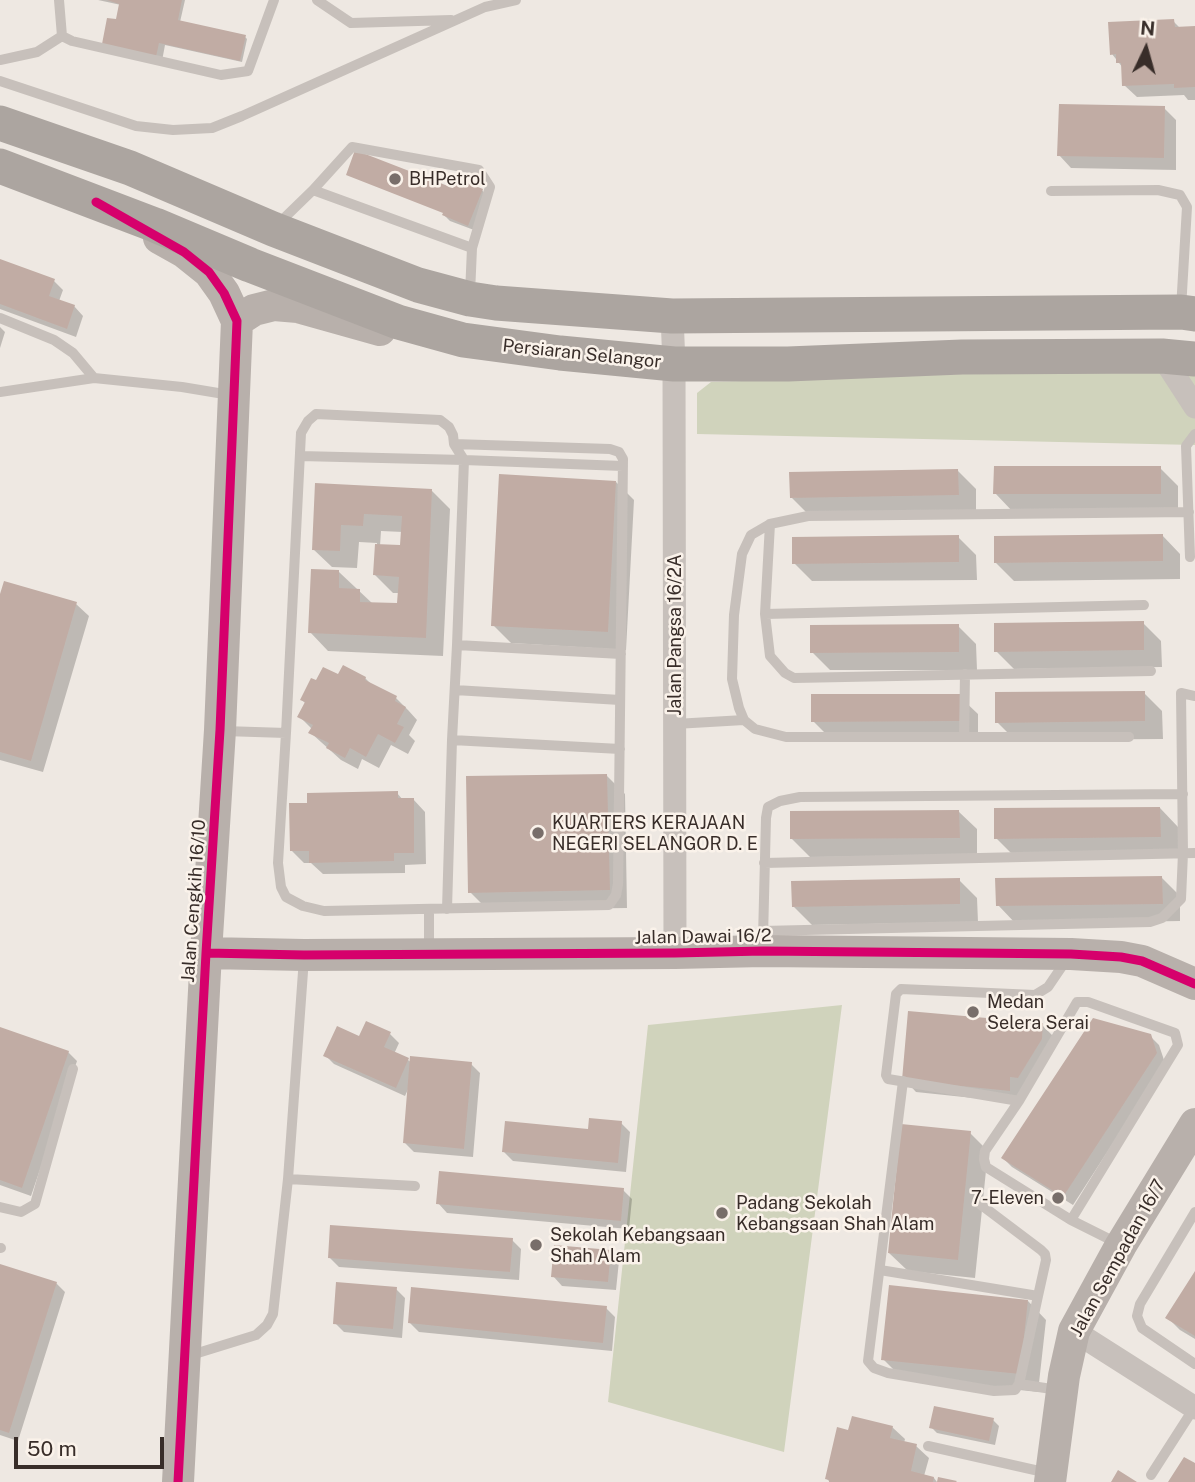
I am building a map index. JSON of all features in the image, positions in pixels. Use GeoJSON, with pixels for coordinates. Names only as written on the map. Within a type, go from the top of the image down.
{"type":"FeatureCollection","features":[{"type":"Feature","properties":{"kind":"main road"},"geometry":{"type":"LineString","coordinates":[[0,123],[130,168],[274,229],[418,285],[470,299],[673,316],[1188,313]]}},
{"type":"Feature","properties":{"kind":"main road","name":"Persiaran Selangor"},"geometry":{"type":"LineString","coordinates":[[0,166],[398,322],[463,340],[674,364],[788,364],[962,357],[1178,358]]}},
{"type":"Feature","properties":{"kind":"street"},"geometry":{"type":"LineString","coordinates":[[96,202],[184,253],[209,272],[224,293],[237,321],[254,310],[274,305],[298,307],[395,334],[463,340]]}},
{"type":"Feature","properties":{"kind":"street","name":"Jalan Pangsa 16/2A"},"geometry":{"type":"LineString","coordinates":[[673,316],[675,953]]}},
{"type":"Feature","properties":{"kind":"street","name":"Jalan Cengkih 16/10"},"geometry":{"type":"LineString","coordinates":[[178,1482],[220,730],[237,321]]}},
{"type":"Feature","properties":{"kind":"street"},"geometry":{"type":"LineString","coordinates":[[1178,358],[1195,407]]}},
{"type":"Feature","properties":{"kind":"street","name":"Jalan Dawai 16/2"},"geometry":{"type":"LineString","coordinates":[[206,953],[304,956],[675,953],[763,941],[1121,957],[1142,961],[1195,984]]}},
{"type":"Feature","properties":{"kind":"street","name":"Jalan Sempadan 16/7"},"geometry":{"type":"LineString","coordinates":[[1050,1478],[1062,1390],[1074,1331],[1121,1245],[1195,1124]]}},
{"type":"Feature","properties":{"kind":"street"},"geometry":{"type":"LineString","coordinates":[[1074,1331],[1195,1408]]}},
{"type":"Feature","properties":{"kind":"lane"},"geometry":{"type":"LineString","coordinates":[[60,0],[62,36]]}},
{"type":"Feature","properties":{"kind":"lane"},"geometry":{"type":"LineString","coordinates":[[62,36],[72,41],[221,75],[248,71],[274,0]]}},
{"type":"Feature","properties":{"kind":"lane"},"geometry":{"type":"LineString","coordinates":[[317,0],[351,23],[458,19]]}},
{"type":"Feature","properties":{"kind":"lane"},"geometry":{"type":"LineString","coordinates":[[0,81],[136,126],[173,130],[212,128],[485,7],[516,0]]}},
{"type":"Feature","properties":{"kind":"lane"},"geometry":{"type":"LineString","coordinates":[[0,60],[37,52],[62,36]]}},
{"type":"Feature","properties":{"kind":"lane"},"geometry":{"type":"LineString","coordinates":[[274,229],[352,147],[479,170],[490,187],[472,248],[470,299]]}},
{"type":"Feature","properties":{"kind":"lane"},"geometry":{"type":"LineString","coordinates":[[313,190],[472,248]]}},
{"type":"Feature","properties":{"kind":"lane"},"geometry":{"type":"LineString","coordinates":[[1051,191],[1158,190],[1180,195],[1186,207],[1188,313]]}},
{"type":"Feature","properties":{"kind":"lane"},"geometry":{"type":"LineString","coordinates":[[0,318],[54,340],[73,353],[94,378]]}},
{"type":"Feature","properties":{"kind":"lane"},"geometry":{"type":"LineString","coordinates":[[0,392],[94,378],[181,387],[234,396]]}},
{"type":"Feature","properties":{"kind":"lane"},"geometry":{"type":"LineString","coordinates":[[447,909],[464,460],[454,444],[449,427],[440,420],[316,414],[301,433],[278,863],[281,887],[286,897],[303,906],[324,911],[447,909],[610,905],[618,884],[623,459],[619,452],[610,449],[454,444]]}},
{"type":"Feature","properties":{"kind":"lane"},"geometry":{"type":"LineString","coordinates":[[1190,557],[1186,446],[1195,434]]}},
{"type":"Feature","properties":{"kind":"lane"},"geometry":{"type":"LineString","coordinates":[[300,456],[623,466]]}},
{"type":"Feature","properties":{"kind":"lane"},"geometry":{"type":"LineString","coordinates":[[1129,737],[786,737],[755,729],[744,720],[732,679],[734,615],[742,554],[751,535],[770,524],[808,516],[1189,512]]}},
{"type":"Feature","properties":{"kind":"lane"},"geometry":{"type":"LineString","coordinates":[[770,524],[765,614],[770,656],[785,673],[794,678],[1151,671]]}},
{"type":"Feature","properties":{"kind":"lane"},"geometry":{"type":"LineString","coordinates":[[765,614],[1144,605]]}},
{"type":"Feature","properties":{"kind":"lane"},"geometry":{"type":"LineString","coordinates":[[457,645],[621,654]]}},
{"type":"Feature","properties":{"kind":"lane"},"geometry":{"type":"LineString","coordinates":[[964,737],[965,674]]}},
{"type":"Feature","properties":{"kind":"lane"},"geometry":{"type":"LineString","coordinates":[[455,690],[620,700]]}},
{"type":"Feature","properties":{"kind":"lane"},"geometry":{"type":"LineString","coordinates":[[1183,794],[800,797],[780,801],[768,807],[765,818],[763,941],[1150,922],[1162,918],[1181,898],[1189,853],[1183,794],[1181,693],[1195,696]]}},
{"type":"Feature","properties":{"kind":"lane"},"geometry":{"type":"LineString","coordinates":[[675,724],[744,720]]}},
{"type":"Feature","properties":{"kind":"lane"},"geometry":{"type":"LineString","coordinates":[[220,730],[286,733]]}},
{"type":"Feature","properties":{"kind":"lane"},"geometry":{"type":"LineString","coordinates":[[452,740],[620,749]]}},
{"type":"Feature","properties":{"kind":"lane"},"geometry":{"type":"LineString","coordinates":[[764,863],[1189,853]]}},
{"type":"Feature","properties":{"kind":"lane"},"geometry":{"type":"LineString","coordinates":[[429,909],[429,955]]}},
{"type":"Feature","properties":{"kind":"lane"},"geometry":{"type":"LineString","coordinates":[[1019,1101],[888,1079],[886,1075],[895,994],[901,989],[1035,995],[1048,987],[1071,954]]}},
{"type":"Feature","properties":{"kind":"lane"},"geometry":{"type":"LineString","coordinates":[[185,1357],[256,1335],[267,1325],[273,1314],[288,1179],[304,956]]}},
{"type":"Feature","properties":{"kind":"lane"},"geometry":{"type":"LineString","coordinates":[[1071,1220],[1178,1045],[1175,1033],[1088,1002],[1077,1002],[1019,1101],[985,1151],[984,1159],[986,1167],[1071,1220],[1121,1245]]}},
{"type":"Feature","properties":{"kind":"lane"},"geometry":{"type":"LineString","coordinates":[[0,1207],[21,1212],[35,1205],[73,1069]]}},
{"type":"Feature","properties":{"kind":"lane"},"geometry":{"type":"LineString","coordinates":[[903,1082],[869,1361],[874,1368],[888,1373],[994,1391],[1015,1390],[1019,1384],[1046,1260],[1045,1254],[980,1204]]}},
{"type":"Feature","properties":{"kind":"lane"},"geometry":{"type":"LineString","coordinates":[[288,1179],[415,1186]]}},
{"type":"Feature","properties":{"kind":"lane"},"geometry":{"type":"LineString","coordinates":[[1195,1212],[1140,1304],[1137,1316],[1142,1328],[1195,1364]]}},
{"type":"Feature","properties":{"kind":"lane"},"geometry":{"type":"LineString","coordinates":[[880,1270],[1038,1296]]}},
{"type":"Feature","properties":{"kind":"lane"},"geometry":{"type":"LineString","coordinates":[[1019,1384],[1062,1390]]}},
{"type":"Feature","properties":{"kind":"lane"},"geometry":{"type":"LineString","coordinates":[[1151,1475],[1195,1408]]}},
{"type":"Feature","properties":{"kind":"lane"},"geometry":{"type":"LineString","coordinates":[[928,1446],[1050,1478]]}},
{"type":"Feature","properties":{"kind":"green space"},"geometry":{"type":"Polygon","coordinates":[[[1179,367],[1195,369],[1195,445],[697,434],[697,393],[711,382],[1179,367]]]}},
{"type":"Feature","properties":{"kind":"green space","name":"Padang Sekolah Kebangsaan Shah Alam"},"geometry":{"type":"Polygon","coordinates":[[[842,1005],[784,1452],[608,1402],[648,1025],[842,1005]]]}},
{"type":"Feature","properties":{"kind":"building"},"geometry":{"type":"Polygon","coordinates":[[[107,0],[182,0],[178,20],[246,35],[240,61],[159,43],[156,57],[102,44],[107,18],[116,19],[119,4],[107,0]]]}},
{"type":"Feature","properties":{"kind":"building"},"geometry":{"type":"Polygon","coordinates":[[[1174,19],[1175,27],[1195,26],[1195,87],[1174,88],[1174,84],[1122,86],[1121,63],[1116,63],[1116,54],[1110,55],[1108,22],[1174,19]]]}},
{"type":"Feature","properties":{"kind":"building"},"geometry":{"type":"Polygon","coordinates":[[[1059,104],[1165,106],[1164,158],[1057,156],[1059,104]]]}},
{"type":"Feature","properties":{"kind":"building"},"geometry":{"type":"Polygon","coordinates":[[[355,150],[453,188],[457,179],[483,189],[468,226],[442,215],[443,213],[346,175],[355,150]]]}},
{"type":"Feature","properties":{"kind":"building"},"geometry":{"type":"Polygon","coordinates":[[[0,259],[55,279],[49,296],[75,305],[67,329],[0,304],[0,259]]]}},
{"type":"Feature","properties":{"kind":"building"},"geometry":{"type":"Polygon","coordinates":[[[994,466],[1161,466],[1161,494],[993,494],[994,466]]]}},
{"type":"Feature","properties":{"kind":"building"},"geometry":{"type":"Polygon","coordinates":[[[958,469],[959,495],[790,498],[789,472],[958,469]]]}},
{"type":"Feature","properties":{"kind":"building"},"geometry":{"type":"Polygon","coordinates":[[[499,474],[616,481],[608,632],[491,626],[499,474]]]}},
{"type":"Feature","properties":{"kind":"building"},"geometry":{"type":"Polygon","coordinates":[[[315,483],[432,489],[426,638],[308,633],[311,569],[339,570],[339,588],[360,589],[360,602],[397,603],[399,577],[373,575],[375,544],[400,545],[402,516],[364,514],[363,526],[341,525],[340,551],[312,550],[315,483]]]}},
{"type":"Feature","properties":{"kind":"building"},"geometry":{"type":"Polygon","coordinates":[[[1163,534],[1163,561],[994,563],[994,536],[1163,534]]]}},
{"type":"Feature","properties":{"kind":"building"},"geometry":{"type":"Polygon","coordinates":[[[959,535],[959,562],[792,564],[792,537],[959,535]]]}},
{"type":"Feature","properties":{"kind":"building"},"geometry":{"type":"Polygon","coordinates":[[[4,581],[77,602],[31,761],[0,752],[0,594],[4,581]]]}},
{"type":"Feature","properties":{"kind":"building"},"geometry":{"type":"Polygon","coordinates":[[[1144,621],[1144,650],[994,652],[994,623],[1144,621]]]}},
{"type":"Feature","properties":{"kind":"building"},"geometry":{"type":"Polygon","coordinates":[[[959,624],[959,652],[810,653],[810,625],[959,624]]]}},
{"type":"Feature","properties":{"kind":"building"},"geometry":{"type":"Polygon","coordinates":[[[343,665],[397,696],[395,701],[406,707],[397,724],[404,727],[395,743],[378,734],[366,757],[350,748],[345,758],[326,748],[329,743],[308,733],[313,725],[297,717],[305,702],[300,700],[311,678],[316,680],[323,667],[338,674],[343,665]]]}},
{"type":"Feature","properties":{"kind":"building"},"geometry":{"type":"Polygon","coordinates":[[[1145,691],[1145,721],[995,723],[995,692],[1145,691]]]}},
{"type":"Feature","properties":{"kind":"building"},"geometry":{"type":"Polygon","coordinates":[[[811,694],[960,694],[960,721],[811,722],[811,694]]]}},
{"type":"Feature","properties":{"kind":"building","name":"KUARTERS KERAJAAN NEGERI SELANGOR D. E"},"geometry":{"type":"Polygon","coordinates":[[[607,774],[610,890],[468,893],[466,776],[607,774]]]}},
{"type":"Feature","properties":{"kind":"building"},"geometry":{"type":"Polygon","coordinates":[[[398,791],[398,798],[414,798],[414,853],[394,853],[394,861],[309,863],[309,851],[290,851],[289,803],[307,803],[307,793],[398,791]]]}},
{"type":"Feature","properties":{"kind":"building"},"geometry":{"type":"Polygon","coordinates":[[[1160,807],[1161,837],[994,839],[994,808],[1160,807]]]}},
{"type":"Feature","properties":{"kind":"building"},"geometry":{"type":"Polygon","coordinates":[[[959,810],[960,838],[790,839],[790,811],[959,810]]]}},
{"type":"Feature","properties":{"kind":"building"},"geometry":{"type":"Polygon","coordinates":[[[1162,876],[1163,904],[996,906],[995,878],[1162,876]]]}},
{"type":"Feature","properties":{"kind":"building"},"geometry":{"type":"Polygon","coordinates":[[[960,878],[960,904],[792,907],[791,881],[960,878]]]}},
{"type":"Feature","properties":{"kind":"building"},"geometry":{"type":"Polygon","coordinates":[[[908,1011],[1043,1023],[1042,1039],[1018,1078],[1010,1077],[1010,1091],[902,1080],[908,1011]]]}},
{"type":"Feature","properties":{"kind":"building"},"geometry":{"type":"Polygon","coordinates":[[[1093,1018],[1151,1034],[1157,1053],[1063,1197],[1001,1158],[1093,1018]]]}},
{"type":"Feature","properties":{"kind":"building"},"geometry":{"type":"Polygon","coordinates":[[[366,1021],[391,1032],[384,1047],[409,1058],[396,1088],[323,1056],[337,1026],[359,1036],[366,1021]]]}},
{"type":"Feature","properties":{"kind":"building"},"geometry":{"type":"Polygon","coordinates":[[[0,1027],[69,1051],[22,1188],[0,1180],[0,1027]]]}},
{"type":"Feature","properties":{"kind":"building"},"geometry":{"type":"Polygon","coordinates":[[[410,1056],[472,1062],[464,1149],[403,1143],[410,1056]]]}},
{"type":"Feature","properties":{"kind":"building"},"geometry":{"type":"Polygon","coordinates":[[[589,1118],[622,1121],[618,1163],[502,1152],[505,1121],[588,1129],[589,1118]]]}},
{"type":"Feature","properties":{"kind":"building"},"geometry":{"type":"Polygon","coordinates":[[[901,1124],[971,1131],[958,1260],[888,1253],[901,1124]]]}},
{"type":"Feature","properties":{"kind":"building"},"geometry":{"type":"Polygon","coordinates":[[[439,1171],[624,1188],[621,1221],[436,1204],[439,1171]]]}},
{"type":"Feature","properties":{"kind":"building"},"geometry":{"type":"Polygon","coordinates":[[[330,1225],[513,1238],[510,1272],[328,1258],[330,1225]]]}},
{"type":"Feature","properties":{"kind":"building"},"geometry":{"type":"Polygon","coordinates":[[[554,1245],[611,1250],[608,1282],[551,1277],[554,1245]]]}},
{"type":"Feature","properties":{"kind":"building"},"geometry":{"type":"Polygon","coordinates":[[[0,1264],[57,1282],[9,1433],[0,1430],[0,1264]]]}},
{"type":"Feature","properties":{"kind":"building"},"geometry":{"type":"Polygon","coordinates":[[[1195,1271],[1195,1336],[1165,1318],[1195,1271]]]}},
{"type":"Feature","properties":{"kind":"building"},"geometry":{"type":"Polygon","coordinates":[[[336,1282],[397,1287],[393,1329],[333,1324],[336,1282]]]}},
{"type":"Feature","properties":{"kind":"building"},"geometry":{"type":"Polygon","coordinates":[[[889,1285],[1028,1300],[1020,1374],[881,1360],[889,1285]]]}},
{"type":"Feature","properties":{"kind":"building"},"geometry":{"type":"Polygon","coordinates":[[[411,1287],[607,1306],[603,1343],[408,1323],[411,1287]]]}},
{"type":"Feature","properties":{"kind":"building"},"geometry":{"type":"Polygon","coordinates":[[[934,1406],[994,1418],[989,1441],[929,1428],[934,1406]]]}},
{"type":"Feature","properties":{"kind":"building"},"geometry":{"type":"Polygon","coordinates":[[[852,1416],[893,1426],[890,1438],[917,1444],[911,1471],[934,1477],[933,1482],[829,1482],[825,1479],[837,1427],[848,1430],[852,1416]]]}},
{"type":"Feature","properties":{"kind":"building"},"geometry":{"type":"Polygon","coordinates":[[[1184,1457],[1195,1463],[1195,1482],[1168,1482],[1184,1457]]]}},
{"type":"Feature","properties":{"kind":"building"},"geometry":{"type":"Polygon","coordinates":[[[1118,1470],[1137,1482],[1111,1482],[1118,1470]]]}},
{"type":"Feature","properties":{"kind":"building"},"geometry":{"type":"Polygon","coordinates":[[[938,1477],[957,1481],[937,1482],[938,1477]]]}},
{"type":"Feature","properties":{"kind":"cycle path"},"geometry":{"type":"LineString","coordinates":[[96,202],[184,252],[209,272],[224,293],[237,321],[220,730],[178,1482]]}},
{"type":"Feature","properties":{"kind":"cycle path"},"geometry":{"type":"LineString","coordinates":[[206,953],[304,955],[763,951],[1071,954],[1142,961],[1195,984]]}},
{"type":"Feature","properties":{"kind":"place","name":"BHPetrol"},"geometry":{"type":"Point","coordinates":[395,179]}},
{"type":"Feature","properties":{"kind":"place","name":"KUARTERS KERAJAAN NEGERI SELANGOR D. E"},"geometry":{"type":"Point","coordinates":[538,833]}},
{"type":"Feature","properties":{"kind":"place","name":"Medan Selera Serai"},"geometry":{"type":"Point","coordinates":[973,1012]}},
{"type":"Feature","properties":{"kind":"place","name":"7-Eleven"},"geometry":{"type":"Point","coordinates":[1058,1198]}},
{"type":"Feature","properties":{"kind":"place","name":"Padang Sekolah Kebangsaan Shah Alam"},"geometry":{"type":"Point","coordinates":[722,1213]}},
{"type":"Feature","properties":{"kind":"place","name":"Sekolah Kebangsaan Shah Alam"},"geometry":{"type":"Point","coordinates":[536,1245]}}]}
